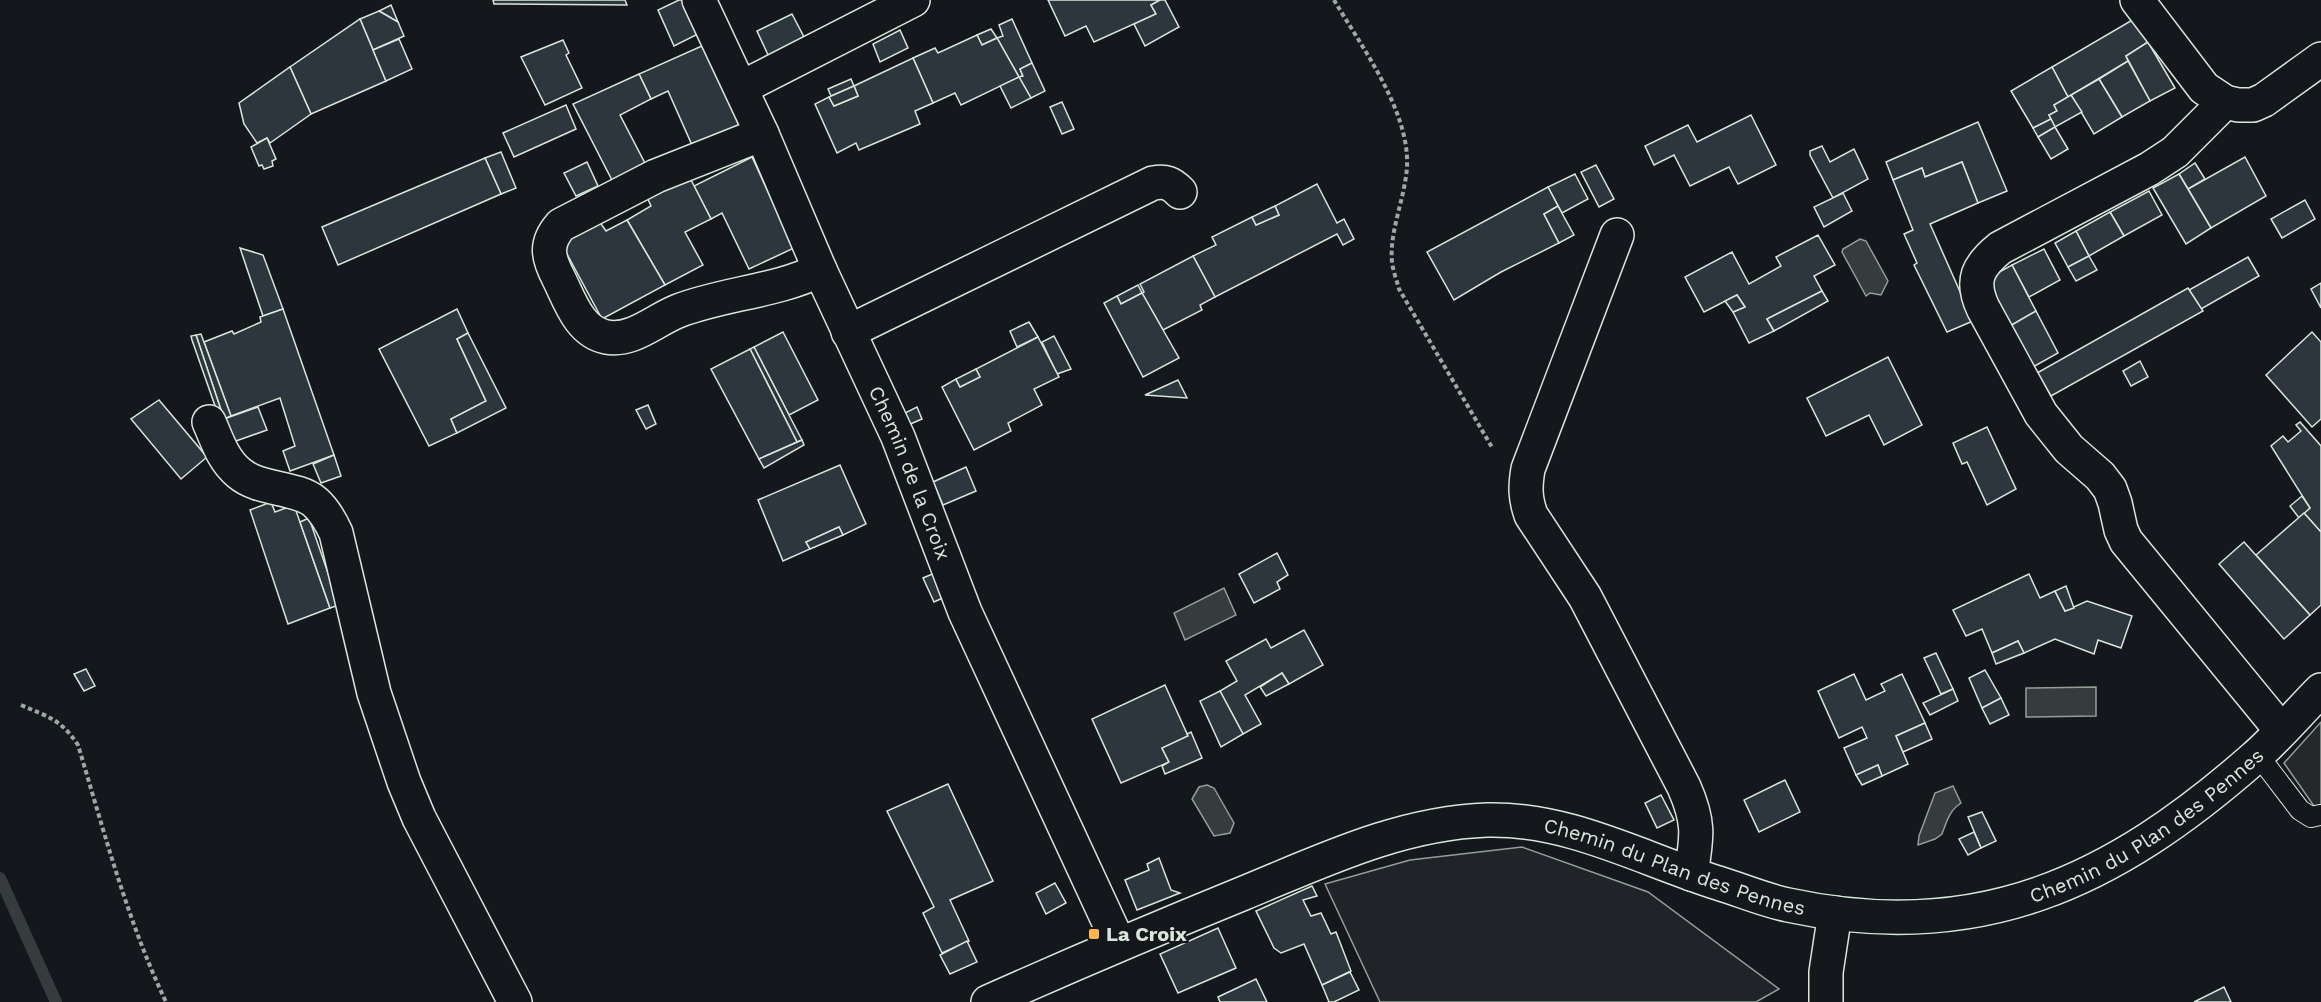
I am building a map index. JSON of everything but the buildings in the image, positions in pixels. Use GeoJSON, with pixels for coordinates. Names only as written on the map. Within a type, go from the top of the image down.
{"type":"FeatureCollection","features":[{"type":"Feature","properties":{"kind":"street","name":"Chemin de la Croix"},"geometry":{"type":"LineString","coordinates":[[699,0],[762,134],[848,332],[898,437],[965,612],[1119,944]]}},
{"type":"Feature","properties":{"kind":"street"},"geometry":{"type":"LineString","coordinates":[[741,88],[913,0]]}},
{"type":"Feature","properties":{"kind":"street"},"geometry":{"type":"LineString","coordinates":[[2137,0],[2204,88],[2225,102],[2253,105],[2264,100],[2321,59]]}},
{"type":"Feature","properties":{"kind":"street"},"geometry":{"type":"LineString","coordinates":[[2225,102],[2191,138],[2166,158],[2000,248],[1987,259],[1979,270],[1976,281],[1977,296],[2041,414],[2069,449],[2100,476],[2110,489],[2126,541],[2281,730]]}},
{"type":"Feature","properties":{"kind":"street"},"geometry":{"type":"LineString","coordinates":[[762,134],[656,176],[561,225],[552,235],[549,248],[550,263],[582,322],[591,332],[607,337],[629,335],[677,311],[800,280],[820,270]]}},
{"type":"Feature","properties":{"kind":"street"},"geometry":{"type":"LineString","coordinates":[[848,332],[1154,183],[1172,184],[1180,192]]}},
{"type":"Feature","properties":{"kind":"street"},"geometry":{"type":"LineString","coordinates":[[1617,235],[1528,469],[1526,501],[1532,515],[1585,597],[1691,803],[1694,811],[1696,838],[1691,874]]}},
{"type":"Feature","properties":{"kind":"street"},"geometry":{"type":"LineString","coordinates":[[210,422],[227,462],[240,474],[262,486],[298,494],[314,501],[329,518],[336,533],[374,693],[404,782],[418,818],[515,1002]]}},
{"type":"Feature","properties":{"kind":"street","name":"Chemin du Plan des Pennes"},"geometry":{"type":"LineString","coordinates":[[994,1001],[1119,944],[1359,846],[1404,832],[1444,824],[1487,820],[1526,821],[1566,829],[1611,843],[1691,874],[1784,904],[1834,913],[1896,918],[1940,916],[1984,910],[2055,888],[2128,853],[2192,810],[2258,755],[2321,690]]}},
{"type":"Feature","properties":{"kind":"street"},"geometry":{"type":"LineString","coordinates":[[1825,1002],[1826,972],[1834,913]]}},
{"type":"Feature","properties":{"kind":"lane"},"geometry":{"type":"LineString","coordinates":[[2258,755],[2300,810],[2311,817],[2320,815]]}},
{"type":"Feature","properties":{"kind":"path"},"geometry":{"type":"LineString","coordinates":[[1334,0],[1387,88],[1402,128],[1407,164],[1405,193],[1394,238],[1392,262],[1399,289],[1510,477],[1525,489]]}},
{"type":"Feature","properties":{"kind":"path"},"geometry":{"type":"LineString","coordinates":[[21,705],[54,720],[67,729],[78,745],[125,898],[153,976],[166,1002]]}},
{"type":"Feature","properties":{"kind":"shaded area"},"geometry":{"type":"Polygon","coordinates":[[[1860,239],[1866,241],[1888,281],[1881,295],[1870,293],[1866,296],[1842,252],[1843,249],[1860,239]]]}},
{"type":"Feature","properties":{"kind":"shaded area"},"geometry":{"type":"Polygon","coordinates":[[[1224,588],[1236,615],[1185,640],[1174,613],[1224,588]]]}},
{"type":"Feature","properties":{"kind":"shaded area"},"geometry":{"type":"Polygon","coordinates":[[[2096,687],[2096,716],[2026,717],[2026,688],[2096,687]]]}},
{"type":"Feature","properties":{"kind":"shaded area"},"geometry":{"type":"Polygon","coordinates":[[[2321,722],[2321,816],[2284,763],[2321,722]]]}},
{"type":"Feature","properties":{"kind":"shaded area"},"geometry":{"type":"Polygon","coordinates":[[[1207,785],[1214,788],[1234,823],[1230,833],[1214,836],[1192,799],[1199,787],[1207,785]]]}},
{"type":"Feature","properties":{"kind":"shaded area"},"geometry":{"type":"Polygon","coordinates":[[[1953,786],[1961,803],[1951,813],[1942,834],[1918,845],[1919,836],[1935,793],[1953,786]]]}},
{"type":"Feature","properties":{"kind":"shaded area"},"geometry":{"type":"Polygon","coordinates":[[[1522,847],[1648,892],[1779,989],[1756,1002],[1380,1002],[1325,884],[1410,860],[1522,847]]]}},
{"type":"Feature","properties":{"kind":"waterway"},"geometry":{"type":"LineString","coordinates":[[0,878],[56,1002]]}},
{"type":"Feature","properties":{"kind":"place","name":"La Croix"},"geometry":{"type":"Point","coordinates":[1094,934]}}]}
